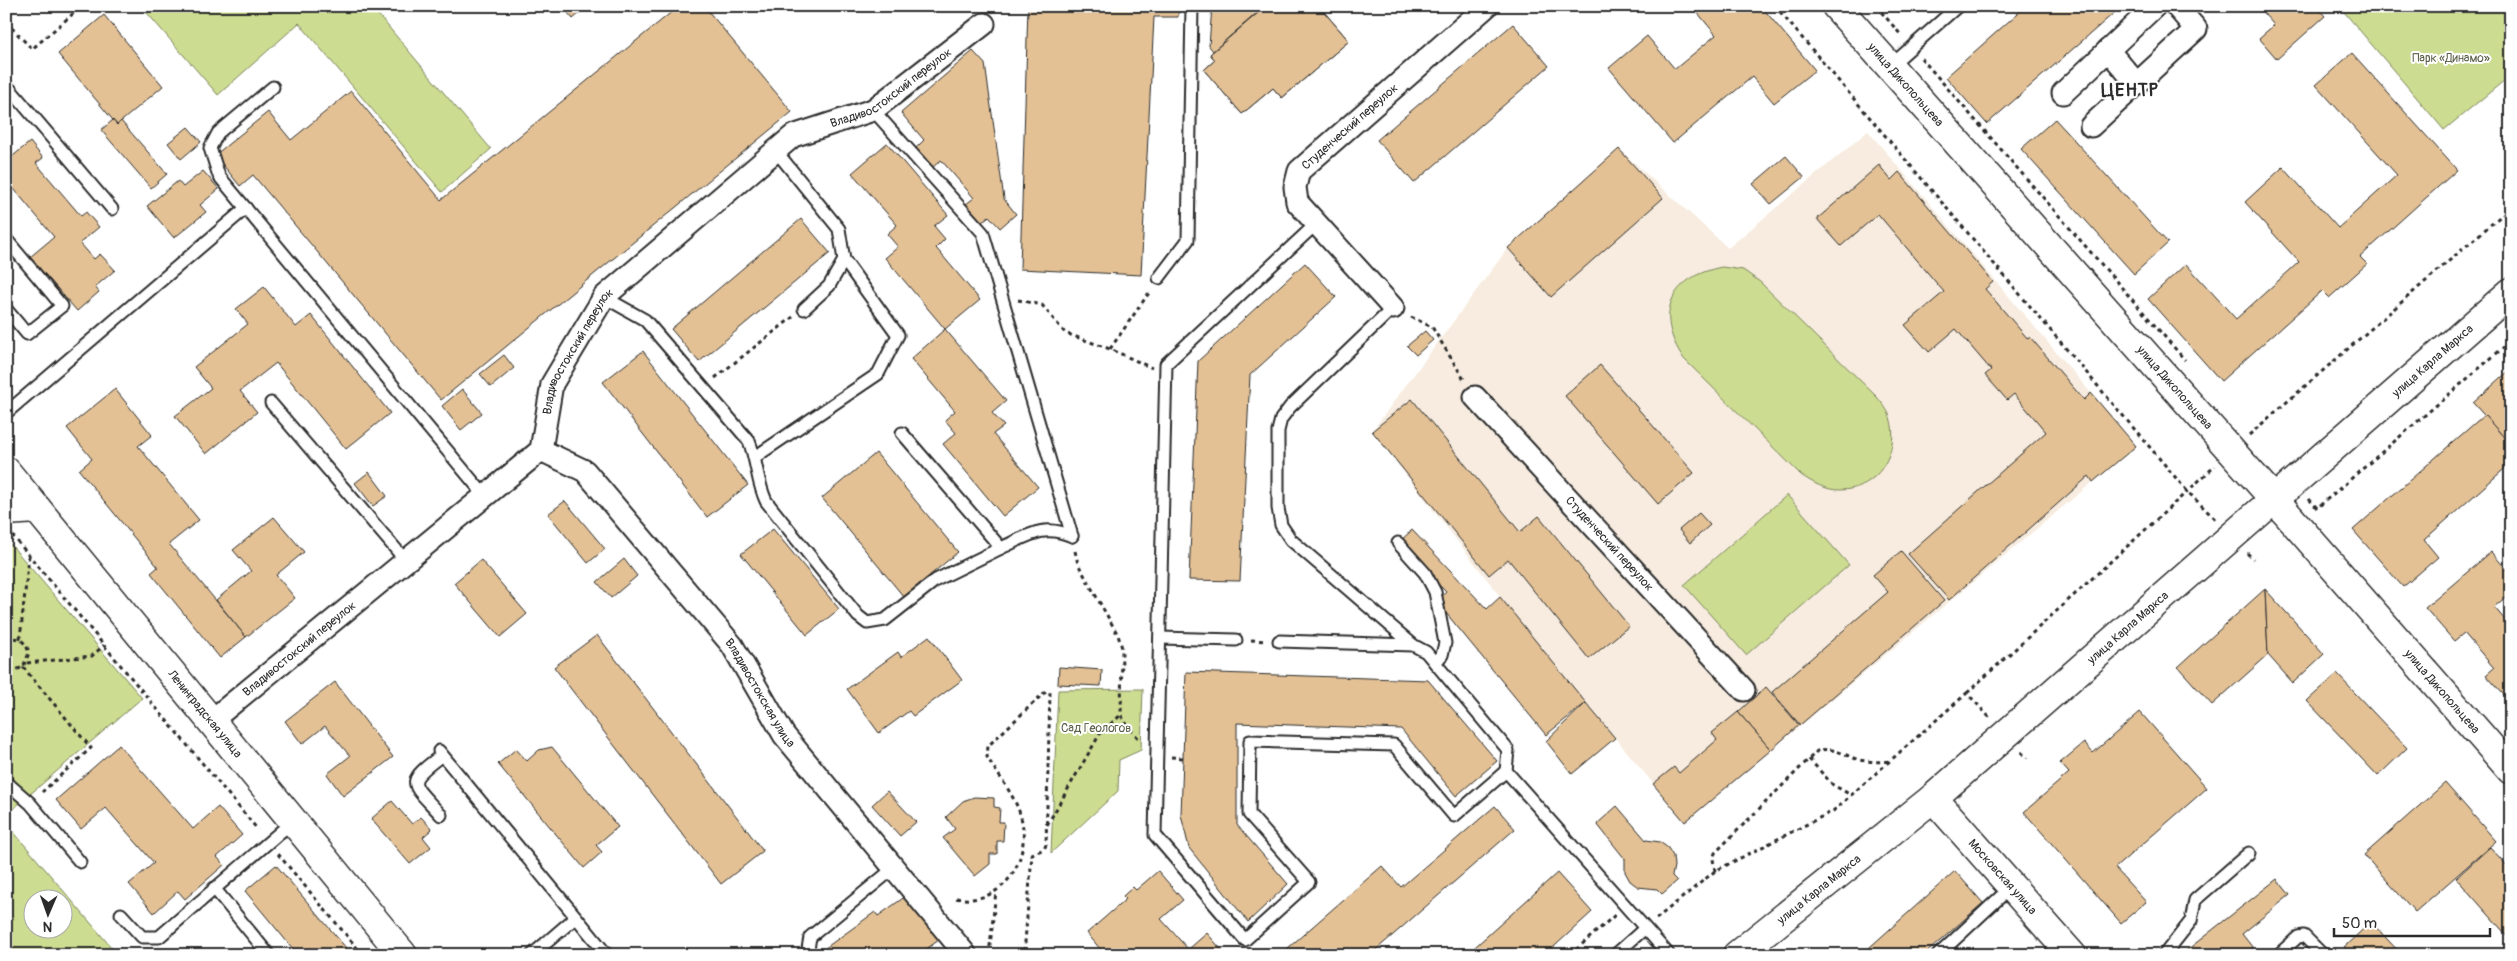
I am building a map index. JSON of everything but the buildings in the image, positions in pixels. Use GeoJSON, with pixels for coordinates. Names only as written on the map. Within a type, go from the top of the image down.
{"type":"FeatureCollection","features":[{"type":"Feature","properties":{"kind":"main road","name":"улица Дикопольцева"},"geometry":{"type":"LineString","coordinates":[[1836,6],[1888,67],[2273,498],[2511,770]]}},
{"type":"Feature","properties":{"kind":"main road","name":"улица Карла Маркса"},"geometry":{"type":"LineString","coordinates":[[1737,955],[1932,798],[2273,498],[2511,292]]}},
{"type":"Feature","properties":{"kind":"main road","name":"Ленинградская улица"},"geometry":{"type":"LineString","coordinates":[[6,471],[403,955]]}},
{"type":"Feature","properties":{"kind":"main road"},"geometry":{"type":"LineString","coordinates":[[6,511],[37,509]]}},
{"type":"Feature","properties":{"kind":"main road","name":"Московская улица"},"geometry":{"type":"LineString","coordinates":[[1932,798],[2011,887],[2062,952]]}},
{"type":"Feature","properties":{"kind":"street","name":"Студенческий переулок"},"geometry":{"type":"LineString","coordinates":[[1393,308],[1297,202],[1295,187],[1300,171],[1487,6]]}},
{"type":"Feature","properties":{"kind":"street"},"geometry":{"type":"LineString","coordinates":[[2063,93],[2155,6]]}},
{"type":"Feature","properties":{"kind":"street"},"geometry":{"type":"LineString","coordinates":[[2091,126],[2196,30],[2176,6]]}},
{"type":"Feature","properties":{"kind":"street","name":"Владивостокский переулок"},"geometry":{"type":"LineString","coordinates":[[211,721],[541,450],[552,384],[604,298],[793,136],[873,110],[984,24]]}},
{"type":"Feature","properties":{"kind":"street"},"geometry":{"type":"LineString","coordinates":[[2108,50],[2137,84]]}},
{"type":"Feature","properties":{"kind":"street","name":"Студенческий переулок"},"geometry":{"type":"LineString","coordinates":[[1475,397],[1744,690]]}},
{"type":"Feature","properties":{"kind":"street","name":"Владивостокская улица"},"geometry":{"type":"LineString","coordinates":[[541,450],[585,471],[732,645],[784,735],[966,955]]}},
{"type":"Feature","properties":{"kind":"lane"},"geometry":{"type":"LineString","coordinates":[[1159,278],[1188,240],[1192,6]]}},
{"type":"Feature","properties":{"kind":"lane"},"geometry":{"type":"LineString","coordinates":[[1888,67],[1958,6]]}},
{"type":"Feature","properties":{"kind":"lane"},"geometry":{"type":"LineString","coordinates":[[273,87],[218,133],[210,148],[219,176],[485,496]]}},
{"type":"Feature","properties":{"kind":"lane"},"geometry":{"type":"LineString","coordinates":[[8,89],[112,209]]}},
{"type":"Feature","properties":{"kind":"lane"},"geometry":{"type":"LineString","coordinates":[[873,110],[983,233],[1072,536]]}},
{"type":"Feature","properties":{"kind":"lane"},"geometry":{"type":"LineString","coordinates":[[755,456],[878,374],[898,335],[844,260],[839,229],[776,151]]}},
{"type":"Feature","properties":{"kind":"lane"},"geometry":{"type":"LineString","coordinates":[[6,413],[246,208]]}},
{"type":"Feature","properties":{"kind":"lane"},"geometry":{"type":"LineString","coordinates":[[1316,224],[1166,364],[1155,835],[1245,940],[1309,882],[1249,814],[1250,741],[1394,745],[1454,816],[1506,771],[1508,750],[1426,652],[1413,646],[1291,540],[1281,526],[1278,508],[1278,432],[1281,419],[1290,407],[1393,308]]}},
{"type":"Feature","properties":{"kind":"lane"},"geometry":{"type":"LineString","coordinates":[[6,239],[62,306],[26,334],[6,309]]}},
{"type":"Feature","properties":{"kind":"lane"},"geometry":{"type":"LineString","coordinates":[[804,309],[829,286],[844,260]]}},
{"type":"Feature","properties":{"kind":"lane"},"geometry":{"type":"LineString","coordinates":[[604,298],[645,320],[749,441],[755,456],[761,489],[766,501],[858,616],[867,623],[885,620],[936,580],[1044,529],[1058,530],[1072,536]]}},
{"type":"Feature","properties":{"kind":"lane"},"geometry":{"type":"LineString","coordinates":[[271,403],[406,561]]}},
{"type":"Feature","properties":{"kind":"lane"},"geometry":{"type":"LineString","coordinates":[[902,433],[1001,548]]}},
{"type":"Feature","properties":{"kind":"lane"},"geometry":{"type":"LineString","coordinates":[[1398,543],[1424,573],[1435,592],[1445,643],[1442,655],[1435,663]]}},
{"type":"Feature","properties":{"kind":"lane"},"geometry":{"type":"LineString","coordinates":[[1160,638],[1236,640]]}},
{"type":"Feature","properties":{"kind":"lane"},"geometry":{"type":"LineString","coordinates":[[1279,641],[1413,646]]}},
{"type":"Feature","properties":{"kind":"lane"},"geometry":{"type":"LineString","coordinates":[[441,814],[416,787],[415,778],[418,772],[440,753],[607,955]]}},
{"type":"Feature","properties":{"kind":"lane"},"geometry":{"type":"LineString","coordinates":[[1506,771],[1624,907],[1669,955]]}},
{"type":"Feature","properties":{"kind":"lane"},"geometry":{"type":"LineString","coordinates":[[6,782],[30,803],[80,862]]}},
{"type":"Feature","properties":{"kind":"lane"},"geometry":{"type":"LineString","coordinates":[[121,914],[142,937],[159,937],[293,821]]}},
{"type":"Feature","properties":{"kind":"lane"},"geometry":{"type":"LineString","coordinates":[[2164,955],[2190,921],[2196,900],[2249,853]]}},
{"type":"Feature","properties":{"kind":"lane"},"geometry":{"type":"LineString","coordinates":[[807,955],[810,936],[894,868]]}},
{"type":"Feature","properties":{"kind":"lane"},"geometry":{"type":"LineString","coordinates":[[1938,955],[2011,887]]}},
{"type":"Feature","properties":{"kind":"lane"},"geometry":{"type":"LineString","coordinates":[[214,888],[268,955]]}},
{"type":"Feature","properties":{"kind":"lane"},"geometry":{"type":"LineString","coordinates":[[532,955],[576,917]]}},
{"type":"Feature","properties":{"kind":"lane"},"geometry":{"type":"LineString","coordinates":[[1615,955],[1644,929]]}},
{"type":"Feature","properties":{"kind":"lane"},"geometry":{"type":"LineString","coordinates":[[2278,955],[2298,937],[2304,936],[2323,955]]}},
{"type":"Feature","properties":{"kind":"path"},"geometry":{"type":"LineString","coordinates":[[70,6],[75,13]]}},
{"type":"Feature","properties":{"kind":"path"},"geometry":{"type":"LineString","coordinates":[[6,22],[32,48],[82,6]]}},
{"type":"Feature","properties":{"kind":"path"},"geometry":{"type":"LineString","coordinates":[[1775,6],[2187,491],[2253,560]]}},
{"type":"Feature","properties":{"kind":"path"},"geometry":{"type":"LineString","coordinates":[[1876,6],[2191,367]]}},
{"type":"Feature","properties":{"kind":"path"},"geometry":{"type":"LineString","coordinates":[[1110,349],[1159,278]]}},
{"type":"Feature","properties":{"kind":"path"},"geometry":{"type":"LineString","coordinates":[[1001,296],[1042,305],[1065,333],[1110,349],[1144,365]]}},
{"type":"Feature","properties":{"kind":"path"},"geometry":{"type":"LineString","coordinates":[[1393,308],[1432,327],[1475,397]]}},
{"type":"Feature","properties":{"kind":"path"},"geometry":{"type":"LineString","coordinates":[[702,387],[804,309]]}},
{"type":"Feature","properties":{"kind":"path"},"geometry":{"type":"LineString","coordinates":[[2317,508],[2511,341]]}},
{"type":"Feature","properties":{"kind":"path"},"geometry":{"type":"LineString","coordinates":[[2243,426],[2250,434]]}},
{"type":"Feature","properties":{"kind":"path"},"geometry":{"type":"LineString","coordinates":[[6,527],[363,955]]}},
{"type":"Feature","properties":{"kind":"path"},"geometry":{"type":"LineString","coordinates":[[1072,536],[1078,564],[1118,635],[1122,648],[1121,715],[1129,728],[1157,757]]}},
{"type":"Feature","properties":{"kind":"path"},"geometry":{"type":"LineString","coordinates":[[20,639],[29,555]]}},
{"type":"Feature","properties":{"kind":"path"},"geometry":{"type":"LineString","coordinates":[[6,639],[20,639],[28,647],[27,663]]}},
{"type":"Feature","properties":{"kind":"path"},"geometry":{"type":"LineString","coordinates":[[1236,640],[1279,641]]}},
{"type":"Feature","properties":{"kind":"path"},"geometry":{"type":"LineString","coordinates":[[6,670],[13,671],[27,663],[92,656],[104,645]]}},
{"type":"Feature","properties":{"kind":"path"},"geometry":{"type":"LineString","coordinates":[[23,667],[91,748],[30,803]]}},
{"type":"Feature","properties":{"kind":"path"},"geometry":{"type":"LineString","coordinates":[[956,898],[975,898],[996,891],[1005,886],[1017,868],[1022,855],[1024,834],[1016,806],[986,751],[988,746],[1048,692],[1051,696],[1046,845],[1044,849],[1032,854],[1024,955]]}},
{"type":"Feature","properties":{"kind":"path"},"geometry":{"type":"LineString","coordinates":[[1644,929],[1715,872],[1825,816],[1892,760],[1967,692],[2027,758]]}},
{"type":"Feature","properties":{"kind":"path"},"geometry":{"type":"LineString","coordinates":[[1047,826],[1101,732],[1121,715]]}},
{"type":"Feature","properties":{"kind":"path"},"geometry":{"type":"LineString","coordinates":[[1715,872],[1715,853],[1817,751],[1825,748],[1834,749],[1860,760],[1875,762],[1892,760]]}},
{"type":"Feature","properties":{"kind":"path"},"geometry":{"type":"LineString","coordinates":[[1809,759],[1833,785],[1851,795]]}},
{"type":"Feature","properties":{"kind":"path"},"geometry":{"type":"LineString","coordinates":[[989,955],[996,891]]}},
{"type":"Feature","properties":{"kind":"path"},"geometry":{"type":"LineString","coordinates":[[1570,955],[1624,907]]}},
{"type":"Feature","properties":{"kind":"shaded area"},"geometry":{"type":"Polygon","coordinates":[[[1868,131],[2136,446],[1685,822],[1527,631],[1372,431],[1508,248],[1619,149],[1728,248],[1868,131]]]}},
{"type":"Feature","properties":{"kind":"green space"},"geometry":{"type":"Polygon","coordinates":[[[141,6],[371,6],[491,149],[442,192],[299,23],[218,95],[141,6]]]}},
{"type":"Feature","properties":{"kind":"green space","name":"Парк «Динамо»"},"geometry":{"type":"Polygon","coordinates":[[[2339,6],[2511,6],[2511,75],[2444,130],[2339,6]]]}},
{"type":"Feature","properties":{"kind":"green space"},"geometry":{"type":"Polygon","coordinates":[[[1722,267],[1743,270],[1760,282],[1877,397],[1886,409],[1893,430],[1889,455],[1875,476],[1865,483],[1854,488],[1835,490],[1819,486],[1801,475],[1684,359],[1675,343],[1670,327],[1669,313],[1672,300],[1689,279],[1722,267]]]}},
{"type":"Feature","properties":{"kind":"green space"},"geometry":{"type":"Polygon","coordinates":[[[1787,495],[1849,565],[1746,655],[1684,585],[1787,495]]]}},
{"type":"Feature","properties":{"kind":"green space"},"geometry":{"type":"Polygon","coordinates":[[[6,539],[142,698],[6,815],[6,539]]]}},
{"type":"Feature","properties":{"kind":"green space","name":"Сад Геологов"},"geometry":{"type":"Polygon","coordinates":[[[1143,689],[1141,750],[1119,760],[1118,791],[1051,853],[1058,690],[1143,689]]]}},
{"type":"Feature","properties":{"kind":"green space"},"geometry":{"type":"Polygon","coordinates":[[[6,823],[61,888],[22,888],[22,938],[72,938],[72,901],[117,954],[6,955],[6,823]]]}},
{"type":"Feature","properties":{"kind":"district","name":"ЦЕНТР"},"geometry":{"type":"Point","coordinates":[2130,90]}}]}
